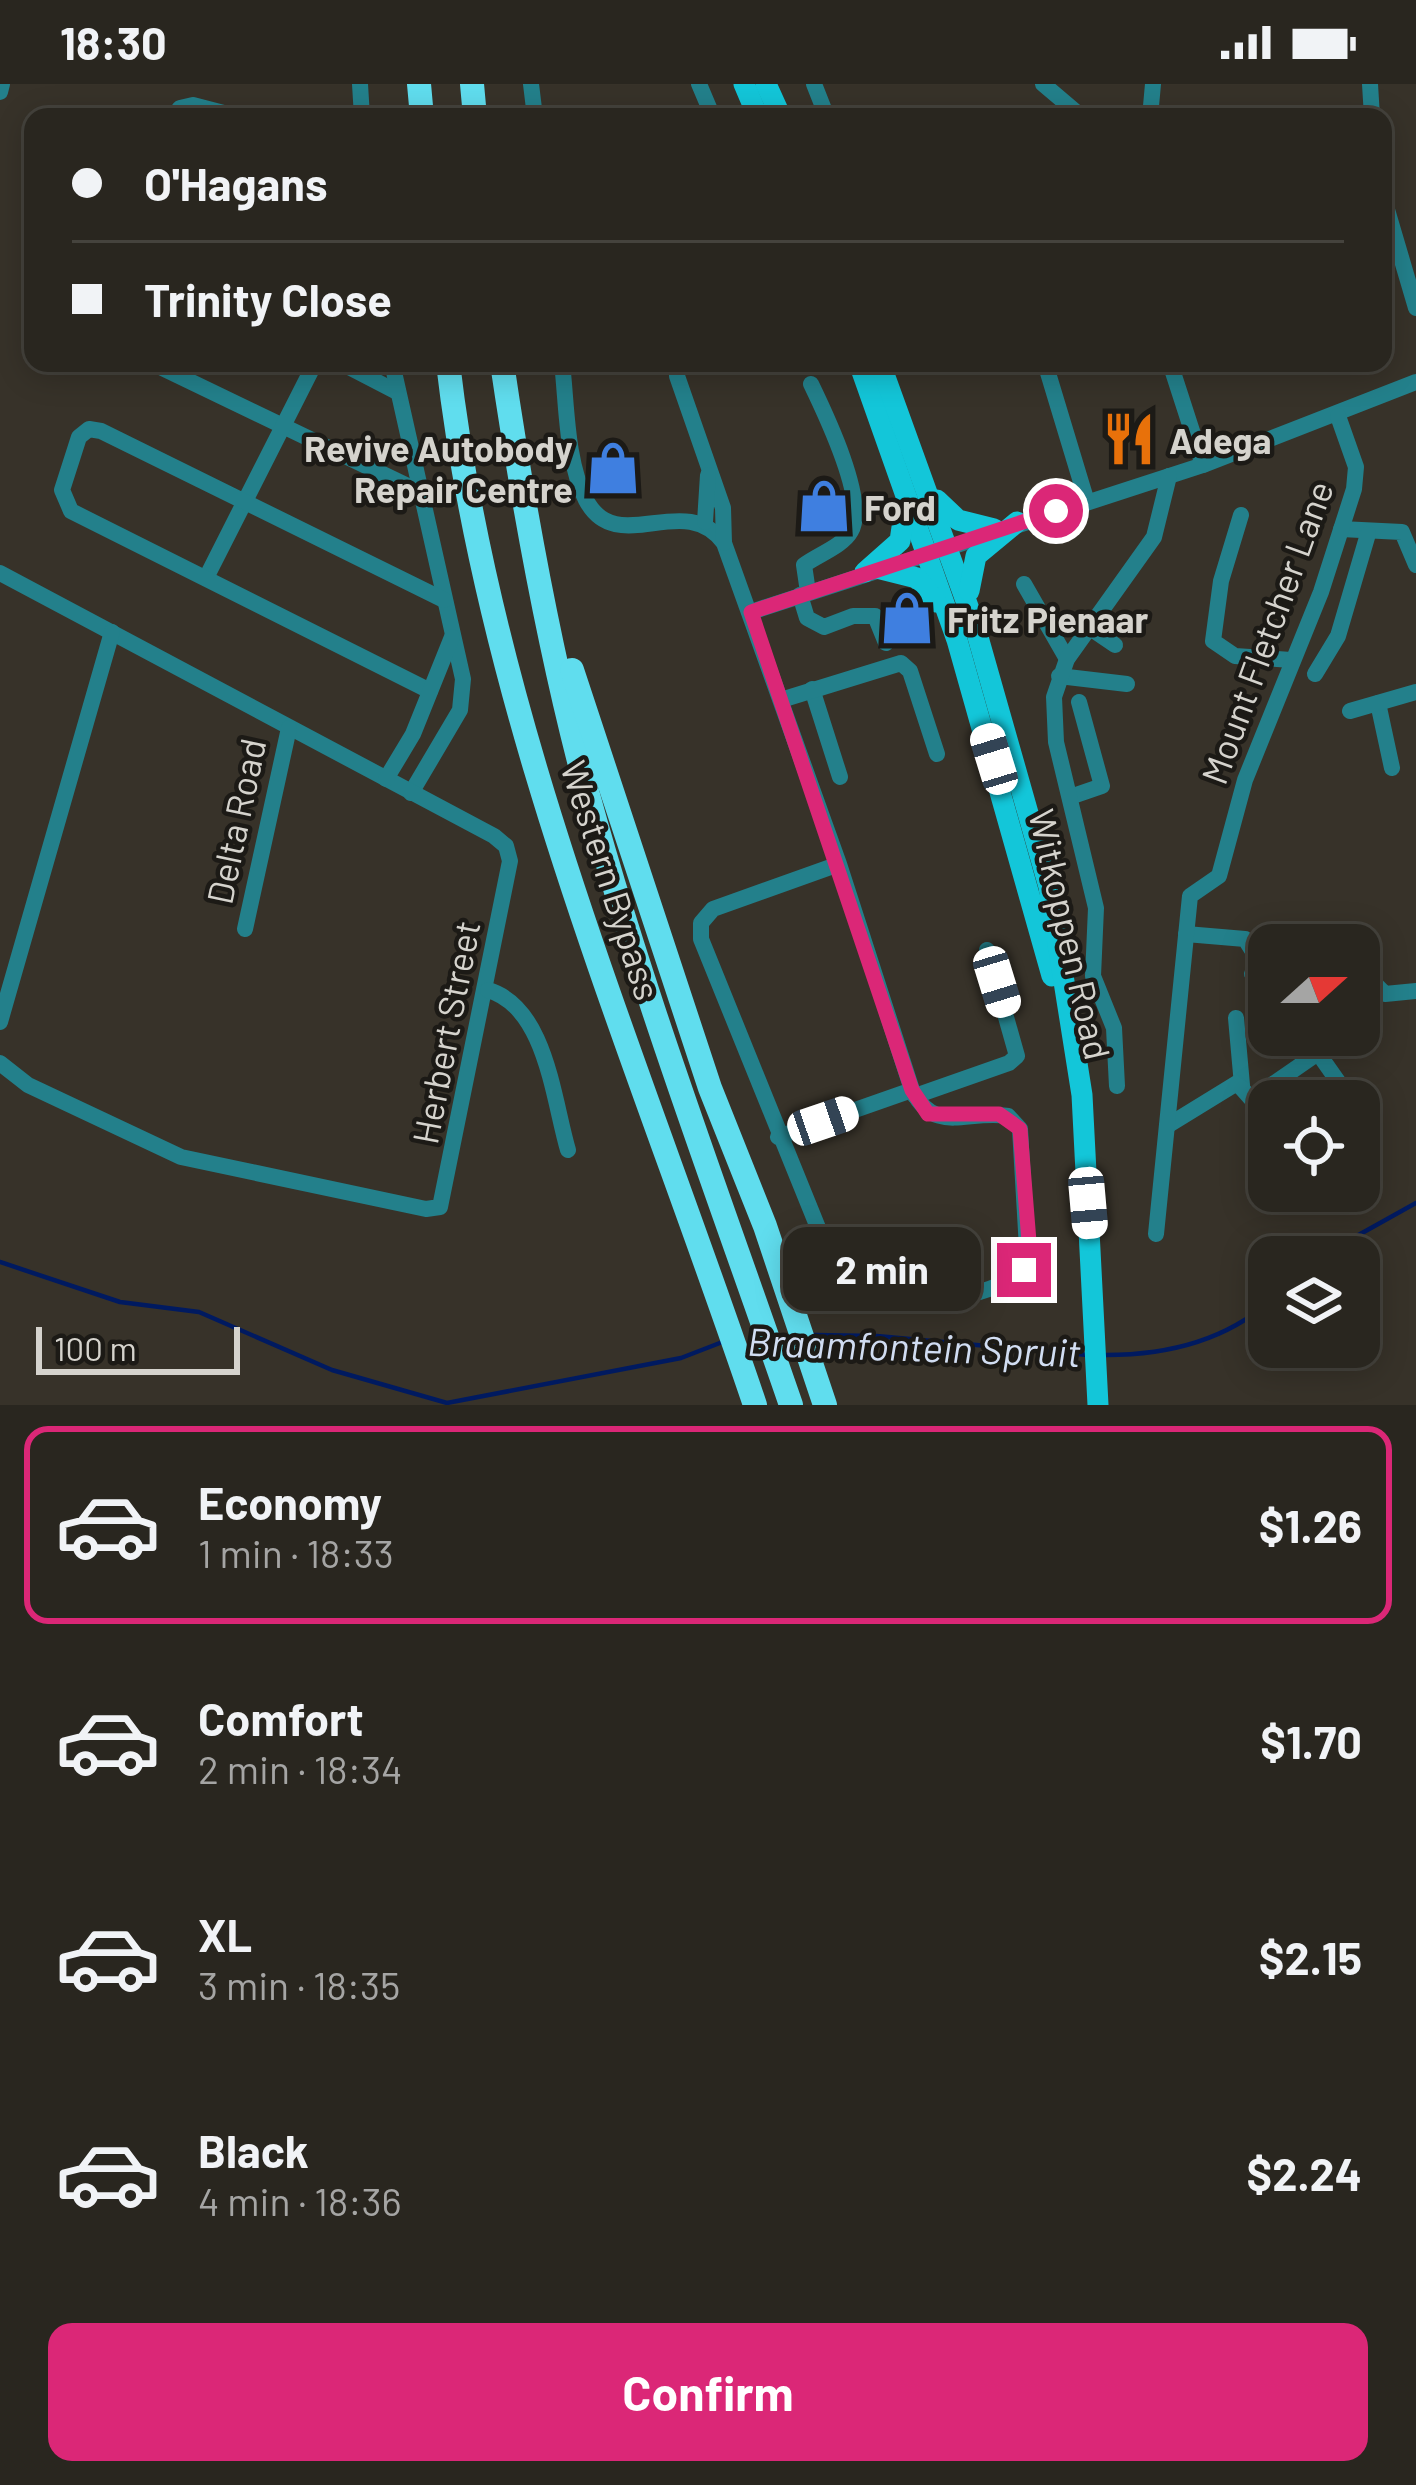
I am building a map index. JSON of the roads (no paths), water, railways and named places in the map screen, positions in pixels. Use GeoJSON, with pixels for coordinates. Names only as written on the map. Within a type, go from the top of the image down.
{"type":"FeatureCollection","features":[{"type":"Feature","properties":{"kind":"highway","name":"Western Bypass"},"geometry":{"type":"LineString","coordinates":[[450,372],[484,561],[580,912],[673,1172],[708,1288],[755,1405]]}},
{"type":"Feature","properties":{"kind":"highway","name":"Western Bypass"},"geometry":{"type":"LineString","coordinates":[[504,372],[541,585],[580,766],[791,1405]]}},
{"type":"Feature","properties":{"kind":"highway"},"geometry":{"type":"LineString","coordinates":[[541,585],[710,1088],[765,1226],[825,1405]]}},
{"type":"Feature","properties":{"kind":"highway"},"geometry":{"type":"LineString","coordinates":[[708,1288],[742,1405]]}},
{"type":"Feature","properties":{"kind":"main road","name":"Witkoppen Road"},"geometry":{"type":"LineString","coordinates":[[862,372],[895,460],[974,623],[1049,886],[1081,1111],[1096,1295],[1098,1405]]}},
{"type":"Feature","properties":{"kind":"main road","name":"Witkoppen Road"},"geometry":{"type":"LineString","coordinates":[[884,372],[923,473],[957,640],[1031,888],[1081,1111]]}},
{"type":"Feature","properties":{"kind":"main road"},"geometry":{"type":"LineString","coordinates":[[871,570],[895,548],[905,526],[895,460]]}},
{"type":"Feature","properties":{"kind":"main road"},"geometry":{"type":"LineString","coordinates":[[923,473],[950,515],[994,530]]}},
{"type":"Feature","properties":{"kind":"main road"},"geometry":{"type":"LineString","coordinates":[[974,623],[971,565],[1017,522]]}},
{"type":"Feature","properties":{"kind":"main road"},"geometry":{"type":"LineString","coordinates":[[871,570],[920,581],[957,640]]}},
{"type":"Feature","properties":{"kind":"main road","name":"Witkoppen Road"},"geometry":{"type":"LineString","coordinates":[[1100,1369],[1108,1405]]}},
{"type":"Feature","properties":{"kind":"street"},"geometry":{"type":"LineString","coordinates":[[1043,84],[1071,108]]}},
{"type":"Feature","properties":{"kind":"street"},"geometry":{"type":"LineString","coordinates":[[1392,227],[1416,308]]}},
{"type":"Feature","properties":{"kind":"street"},"geometry":{"type":"LineString","coordinates":[[170,372],[416,490]]}},
{"type":"Feature","properties":{"kind":"street"},"geometry":{"type":"LineString","coordinates":[[206,578],[310,372]]}},
{"type":"Feature","properties":{"kind":"street"},"geometry":{"type":"LineString","coordinates":[[358,372],[395,392]]}},
{"type":"Feature","properties":{"kind":"street"},"geometry":{"type":"LineString","coordinates":[[393,372],[416,490],[463,679],[460,710],[411,793]]}},
{"type":"Feature","properties":{"kind":"street"},"geometry":{"type":"LineString","coordinates":[[563,372],[577,471],[596,513],[620,526],[705,522]]}},
{"type":"Feature","properties":{"kind":"street"},"geometry":{"type":"LineString","coordinates":[[677,372],[723,508],[724,543],[839,864],[913,1093],[938,1117],[1008,1116],[1022,1138],[1028,1265],[965,1298],[862,1292],[840,1282],[701,939],[701,923],[722,904],[839,864]]}},
{"type":"Feature","properties":{"kind":"street"},"geometry":{"type":"LineString","coordinates":[[854,372],[878,415]]}},
{"type":"Feature","properties":{"kind":"street"},"geometry":{"type":"LineString","coordinates":[[1048,372],[1087,502]]}},
{"type":"Feature","properties":{"kind":"street"},"geometry":{"type":"LineString","coordinates":[[1173,372],[1203,465]]}},
{"type":"Feature","properties":{"kind":"street"},"geometry":{"type":"LineString","coordinates":[[751,612],[1203,465],[1339,416],[1416,382]]}},
{"type":"Feature","properties":{"kind":"street"},"geometry":{"type":"LineString","coordinates":[[811,384],[849,482],[854,519],[850,533],[804,566],[807,618],[824,627],[853,616],[875,616],[886,643]]}},
{"type":"Feature","properties":{"kind":"street","name":"Mount Fletcher Lane"},"geometry":{"type":"LineString","coordinates":[[1186,934],[1190,896],[1221,871],[1245,780],[1271,724],[1341,529],[1356,478],[1339,416]]}},
{"type":"Feature","properties":{"kind":"street"},"geometry":{"type":"LineString","coordinates":[[430,691],[66,505],[62,490],[79,437],[89,430],[101,431],[444,600]]}},
{"type":"Feature","properties":{"kind":"street"},"geometry":{"type":"LineString","coordinates":[[709,468],[705,522],[724,543]]}},
{"type":"Feature","properties":{"kind":"street"},"geometry":{"type":"LineString","coordinates":[[1117,1086],[1114,1028],[1093,976],[1096,908],[1053,719],[1063,667],[1087,626],[1154,537],[1168,476]]}},
{"type":"Feature","properties":{"kind":"street"},"geometry":{"type":"LineString","coordinates":[[1241,515],[1220,580],[1213,641],[1235,656],[1291,660]]}},
{"type":"Feature","properties":{"kind":"street"},"geometry":{"type":"LineString","coordinates":[[1341,529],[1402,532],[1416,565]]}},
{"type":"Feature","properties":{"kind":"street"},"geometry":{"type":"LineString","coordinates":[[1315,674],[1338,636],[1368,533]]}},
{"type":"Feature","properties":{"kind":"street","name":"Herbert Street"},"geometry":{"type":"LineString","coordinates":[[0,573],[506,846],[509,870],[447,1193],[433,1210],[181,1157],[28,1085],[0,1063]]}},
{"type":"Feature","properties":{"kind":"street"},"geometry":{"type":"LineString","coordinates":[[1024,584],[1063,667],[1127,684]]}},
{"type":"Feature","properties":{"kind":"street"},"geometry":{"type":"LineString","coordinates":[[1087,626],[1115,645]]}},
{"type":"Feature","properties":{"kind":"street"},"geometry":{"type":"LineString","coordinates":[[0,1022],[112,632]]}},
{"type":"Feature","properties":{"kind":"street"},"geometry":{"type":"LineString","coordinates":[[386,779],[453,636]]}},
{"type":"Feature","properties":{"kind":"street"},"geometry":{"type":"LineString","coordinates":[[781,700],[901,663],[910,671],[937,754]]}},
{"type":"Feature","properties":{"kind":"street"},"geometry":{"type":"LineString","coordinates":[[812,689],[840,777]]}},
{"type":"Feature","properties":{"kind":"street"},"geometry":{"type":"LineString","coordinates":[[1350,711],[1416,692]]}},
{"type":"Feature","properties":{"kind":"street"},"geometry":{"type":"LineString","coordinates":[[1070,797],[1102,786],[1079,702]]}},
{"type":"Feature","properties":{"kind":"street"},"geometry":{"type":"LineString","coordinates":[[1378,703],[1392,768]]}},
{"type":"Feature","properties":{"kind":"street","name":"Delta Road"},"geometry":{"type":"LineString","coordinates":[[244,929],[289,728]]}},
{"type":"Feature","properties":{"kind":"street"},"geometry":{"type":"LineString","coordinates":[[1156,1234],[1186,934],[1245,938],[1248,943]]}},
{"type":"Feature","properties":{"kind":"street"},"geometry":{"type":"LineString","coordinates":[[778,1137],[1009,1064],[1017,1056],[986,950]]}},
{"type":"Feature","properties":{"kind":"street"},"geometry":{"type":"LineString","coordinates":[[1380,989],[1385,994],[1416,991]]}},
{"type":"Feature","properties":{"kind":"street"},"geometry":{"type":"LineString","coordinates":[[488,990],[512,1000],[532,1029],[568,1150]]}},
{"type":"Feature","properties":{"kind":"street"},"geometry":{"type":"LineString","coordinates":[[1236,1018],[1247,1091]]}},
{"type":"Feature","properties":{"kind":"street"},"geometry":{"type":"LineString","coordinates":[[1264,1080],[1314,1047],[1337,1080]]}},
{"type":"Feature","properties":{"kind":"street"},"geometry":{"type":"LineString","coordinates":[[1167,1126],[1232,1084],[1247,1091]]}},
{"type":"Feature","properties":{"kind":"waterway","name":"Braamfontein Spruit"},"geometry":{"type":"LineString","coordinates":[[1357,1236],[1416,1203]]}},
{"type":"Feature","properties":{"kind":"waterway","name":"Braamfontein Spruit"},"geometry":{"type":"LineString","coordinates":[[0,1262],[120,1302],[199,1312],[332,1370],[447,1403],[681,1358],[725,1341]]}},
{"type":"Feature","properties":{"kind":"waterway","name":"Braamfontein Spruit"},"geometry":{"type":"LineString","coordinates":[[1106,1355],[1193,1343],[1248,1317]]}},
{"type":"Feature","properties":{"kind":"waterway","name":"Braamfontein Spruit"},"geometry":{"type":"LineString","coordinates":[[813,1335],[877,1336],[1088,1355]]}},
{"type":"Feature","properties":{"kind":"place","name":"Adega"},"geometry":{"type":"Point","coordinates":[1129,439]}},
{"type":"Feature","properties":{"kind":"place","name":"Revive Autobody Repair Centre"},"geometry":{"type":"Point","coordinates":[613,468]}},
{"type":"Feature","properties":{"kind":"place","name":"Ford"},"geometry":{"type":"Point","coordinates":[824,506]}},
{"type":"Feature","properties":{"kind":"place","name":"Fritz Pienaar"},"geometry":{"type":"Point","coordinates":[907,618]}}]}
